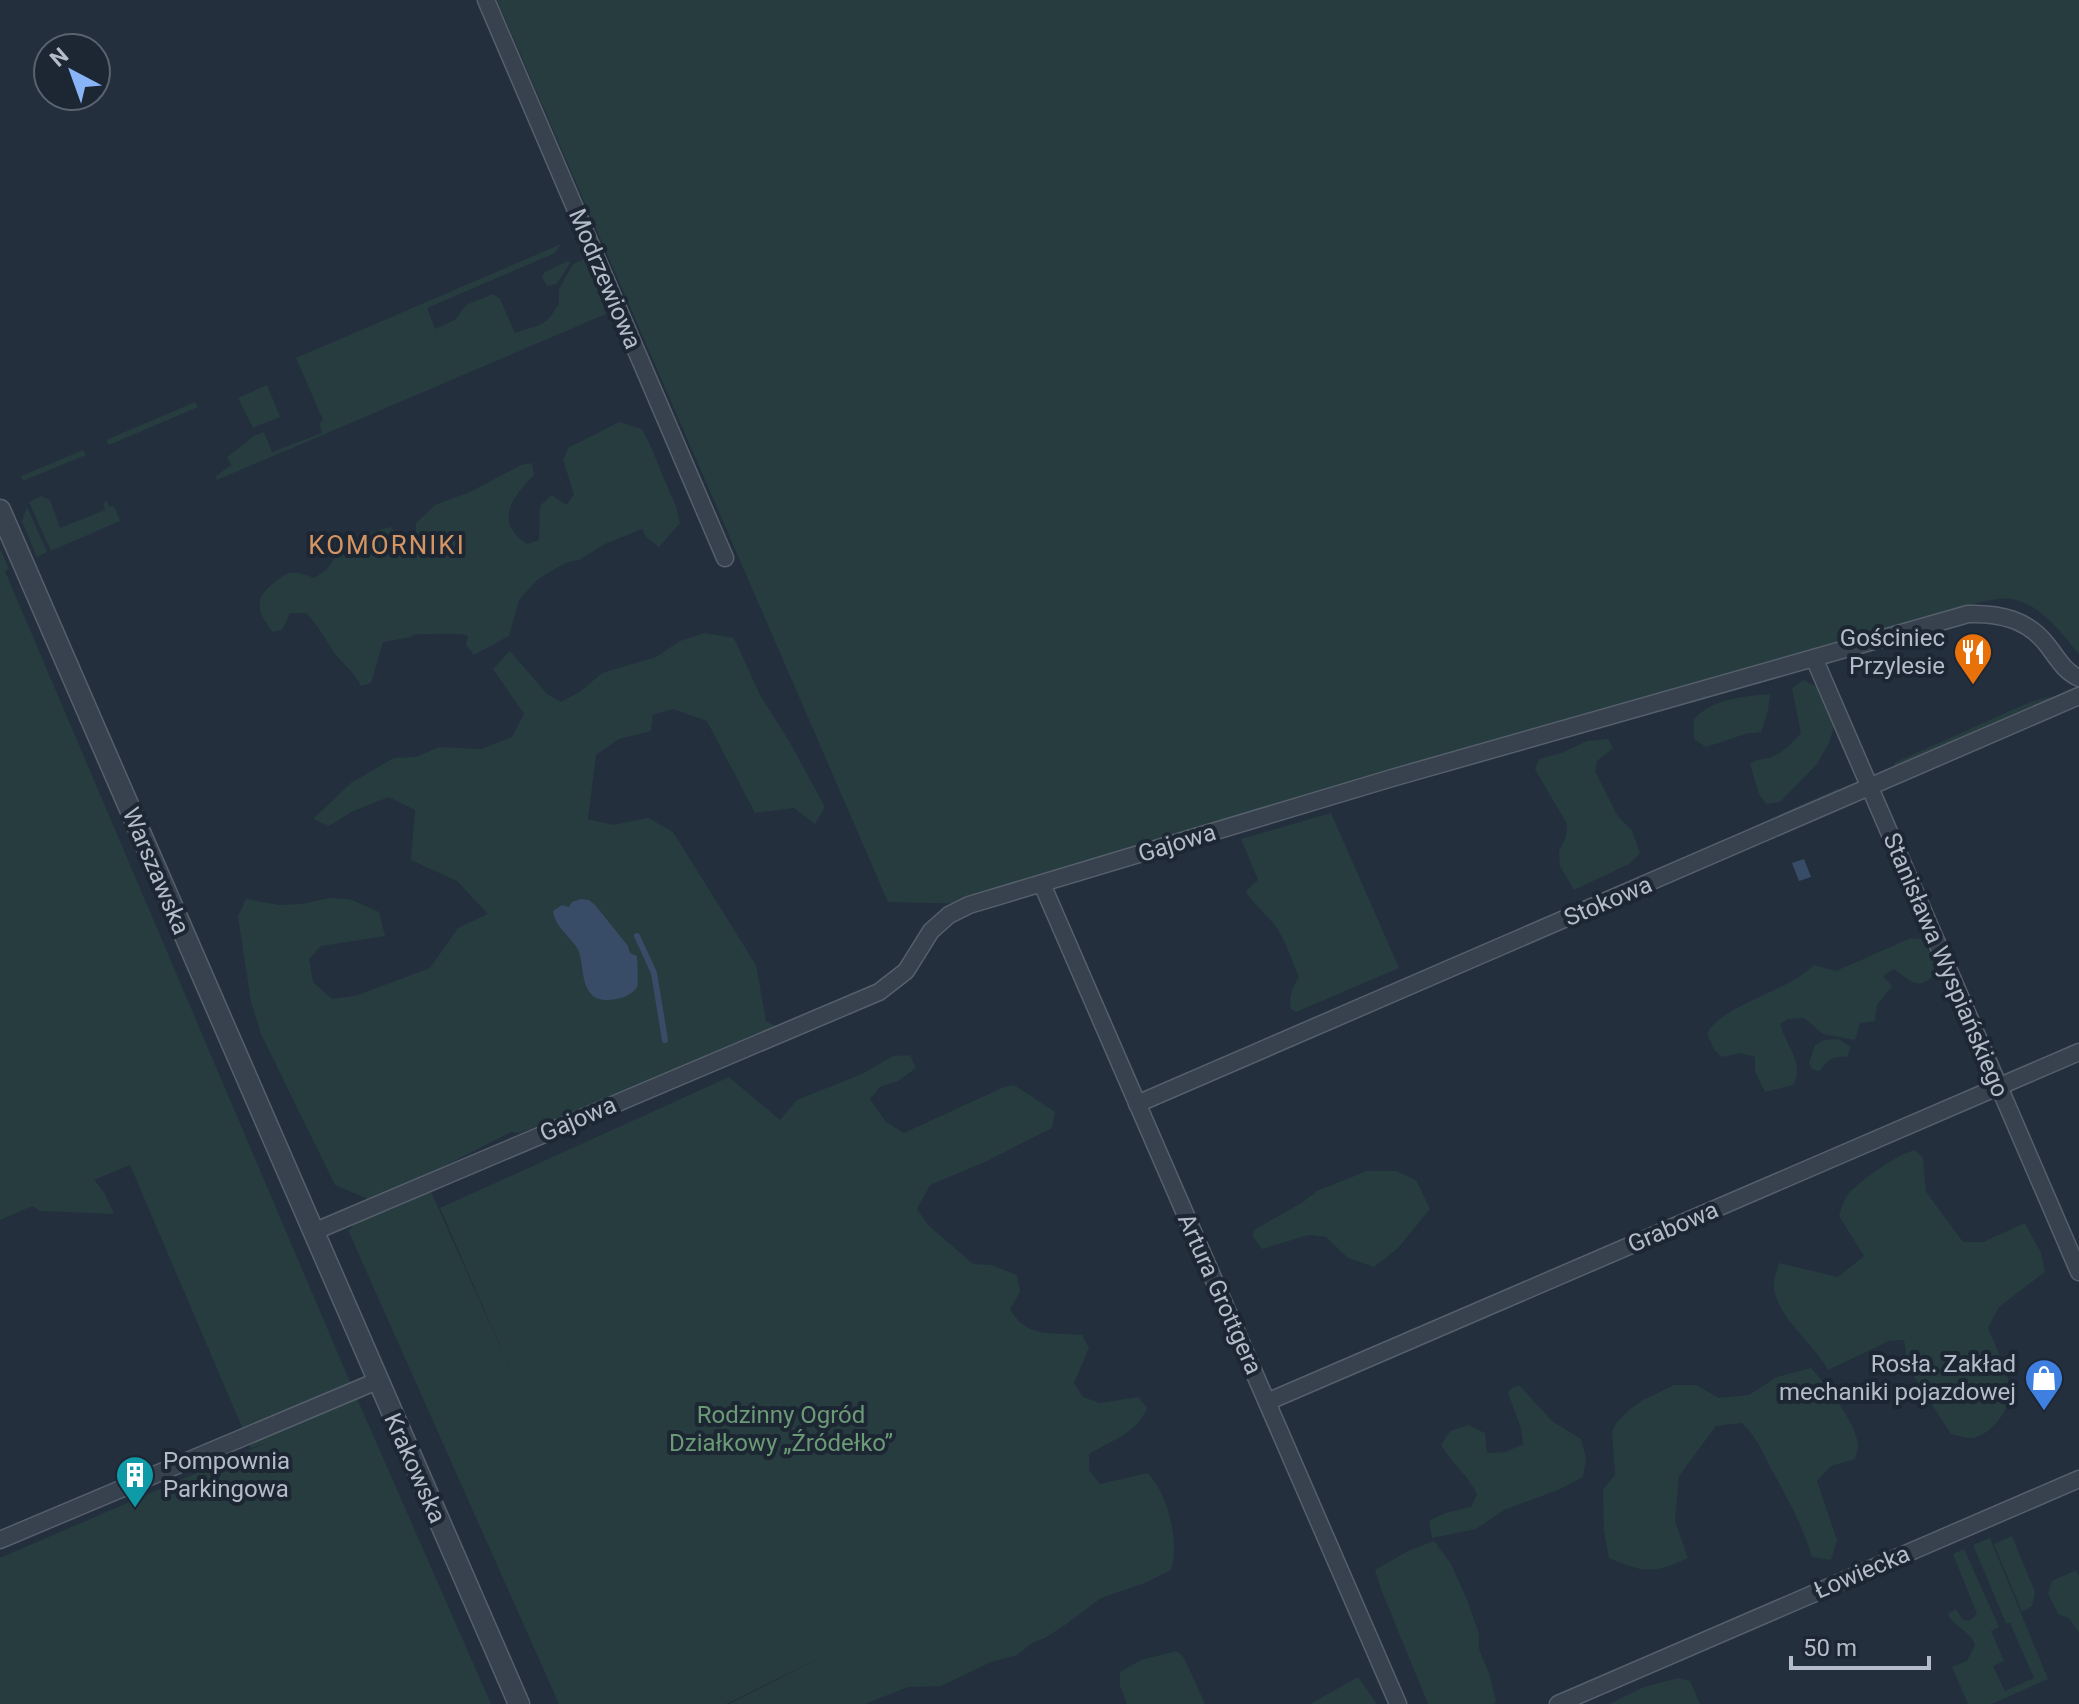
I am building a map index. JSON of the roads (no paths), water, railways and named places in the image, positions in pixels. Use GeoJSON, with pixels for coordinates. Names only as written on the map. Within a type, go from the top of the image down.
{"type":"FeatureCollection","features":[{"type":"Feature","properties":{"kind":"street","name":"Modrzewiowa"},"geometry":{"type":"LineString","coordinates":[[486,0],[725,558]]}},
{"type":"Feature","properties":{"kind":"street","name":"Warszawska"},"geometry":{"type":"LineString","coordinates":[[0,510],[313,1232]]}},
{"type":"Feature","properties":{"kind":"street","name":"Gajowa"},"geometry":{"type":"LineString","coordinates":[[313,1232],[879,992],[906,971],[931,931],[949,915],[969,905],[1392,778],[1968,614],[1997,613],[2024,623],[2045,641],[2067,672],[2079,678]]}},
{"type":"Feature","properties":{"kind":"street","name":"Stanisława Wyspiańskiego"},"geometry":{"type":"LineString","coordinates":[[1814,658],[2079,1272]]}},
{"type":"Feature","properties":{"kind":"street","name":"Stokowa"},"geometry":{"type":"LineString","coordinates":[[1137,1104],[2079,696]]}},
{"type":"Feature","properties":{"kind":"street","name":"Artura Grottgera"},"geometry":{"type":"LineString","coordinates":[[1042,884],[1398,1704]]}},
{"type":"Feature","properties":{"kind":"street","name":"Grabowa"},"geometry":{"type":"LineString","coordinates":[[1267,1402],[2079,1052]]}},
{"type":"Feature","properties":{"kind":"street","name":"Krakowska"},"geometry":{"type":"LineString","coordinates":[[313,1232],[519,1704]]}},
{"type":"Feature","properties":{"kind":"street"},"geometry":{"type":"LineString","coordinates":[[0,1540],[377,1381]]}},
{"type":"Feature","properties":{"kind":"street","name":"Łowiecka"},"geometry":{"type":"LineString","coordinates":[[1558,1704],[2079,1479]]}},
{"type":"Feature","properties":{"kind":"water"},"geometry":{"type":"Polygon","coordinates":[[[1804,859],[1811,877],[1799,881],[1792,863],[1804,859]]]}},
{"type":"Feature","properties":{"kind":"water"},"geometry":{"type":"Polygon","coordinates":[[[581,899],[595,905],[628,946],[630,953],[637,956],[638,985],[629,995],[602,1000],[588,990],[579,953],[556,922],[553,911],[562,905],[569,907],[572,902],[581,899]]]}},
{"type":"Feature","properties":{"kind":"waterway"},"geometry":{"type":"LineString","coordinates":[[637,936],[654,973],[665,1040]]}},
{"type":"Feature","properties":{"kind":"place","name":"Gościniec Przylesie"},"geometry":{"type":"Point","coordinates":[1973,686]}},
{"type":"Feature","properties":{"kind":"place","name":"Rosła. Zakład mechaniki pojazdowej"},"geometry":{"type":"Point","coordinates":[2044,1412]}},
{"type":"Feature","properties":{"kind":"place","name":"Pompownia Parkingowa"},"geometry":{"type":"Point","coordinates":[135,1509]}},
{"type":"Feature","properties":{"kind":"district","name":"KOMORNIKI"},"geometry":{"type":"Point","coordinates":[387,545]}},
{"type":"Feature","properties":{"kind":"park label","name":"Rodzinny Ogród Działkowy „Źródełko”"},"geometry":{"type":"Point","coordinates":[781,1429]}}]}
